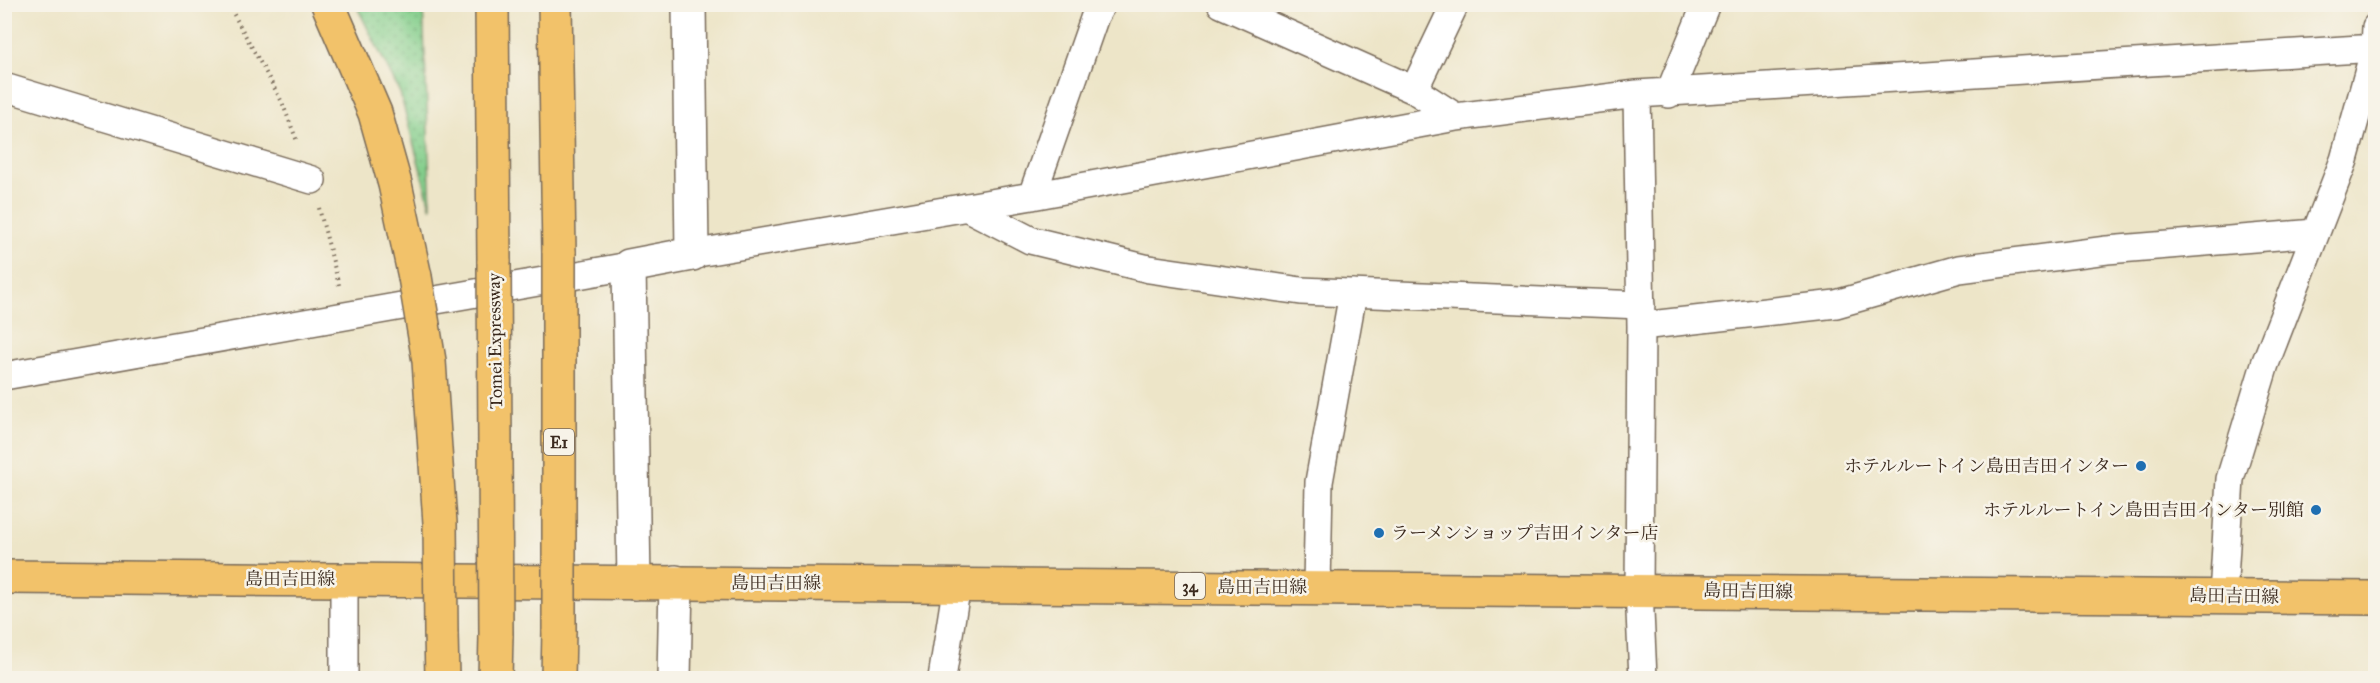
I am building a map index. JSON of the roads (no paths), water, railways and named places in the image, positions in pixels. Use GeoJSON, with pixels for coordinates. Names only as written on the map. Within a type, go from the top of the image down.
{"type":"FeatureCollection","features":[{"type":"Feature","properties":{"kind":"main road"},"geometry":{"type":"LineString","coordinates":[[328,4],[375,113],[395,184],[415,277],[429,361],[440,523],[442,678]]}},
{"type":"Feature","properties":{"kind":"main road","name":"Tomei Expressway"},"geometry":{"type":"LineString","coordinates":[[492,4],[495,678]]}},
{"type":"Feature","properties":{"kind":"main road","name":"E1"},"geometry":{"type":"LineString","coordinates":[[555,4],[559,253],[558,678]]}},
{"type":"Feature","properties":{"kind":"main road","name":"島田吉田線"},"geometry":{"type":"LineString","coordinates":[[4,577],[2376,598]]}},
{"type":"Feature","properties":{"kind":"street"},"geometry":{"type":"LineString","coordinates":[[689,4],[692,254]]}},
{"type":"Feature","properties":{"kind":"street"},"geometry":{"type":"LineString","coordinates":[[1221,4],[1414,90],[1456,117]]}},
{"type":"Feature","properties":{"kind":"street"},"geometry":{"type":"LineString","coordinates":[[1414,90],[1455,4]]}},
{"type":"Feature","properties":{"kind":"street"},"geometry":{"type":"LineString","coordinates":[[1669,94],[1706,4]]}},
{"type":"Feature","properties":{"kind":"street"},"geometry":{"type":"LineString","coordinates":[[1032,196],[1091,8]]}},
{"type":"Feature","properties":{"kind":"street"},"geometry":{"type":"LineString","coordinates":[[4,376],[1032,196],[1456,117],[1637,94],[1669,94],[2375,41],[2344,160],[2265,364],[2230,479],[2223,596]]}},
{"type":"Feature","properties":{"kind":"street"},"geometry":{"type":"LineString","coordinates":[[4,87],[312,180]]}},
{"type":"Feature","properties":{"kind":"street"},"geometry":{"type":"LineString","coordinates":[[1637,94],[1641,316],[1639,590],[1643,678]]}},
{"type":"Feature","properties":{"kind":"street"},"geometry":{"type":"LineString","coordinates":[[966,207],[1030,240],[1149,269],[1301,291],[1353,293],[1641,316],[1836,304],[1959,269],[2107,250],[2315,233]]}},
{"type":"Feature","properties":{"kind":"street"},"geometry":{"type":"LineString","coordinates":[[629,266],[634,583]]}},
{"type":"Feature","properties":{"kind":"street"},"geometry":{"type":"LineString","coordinates":[[1317,587],[1319,482],[1353,293]]}},
{"type":"Feature","properties":{"kind":"street"},"geometry":{"type":"LineString","coordinates":[[344,579],[344,678]]}},
{"type":"Feature","properties":{"kind":"street"},"geometry":{"type":"LineString","coordinates":[[674,678],[675,582]]}},
{"type":"Feature","properties":{"kind":"street"},"geometry":{"type":"LineString","coordinates":[[942,678],[957,584]]}},
{"type":"Feature","properties":{"kind":"place","name":"ホテルルートイン島田吉田インター"},"geometry":{"type":"Point","coordinates":[2141,466]}},
{"type":"Feature","properties":{"kind":"place","name":"ホテルルートイン島田吉田インター別館"},"geometry":{"type":"Point","coordinates":[2316,510]}},
{"type":"Feature","properties":{"kind":"place","name":"ラーメンショップ吉田インター店"},"geometry":{"type":"Point","coordinates":[1379,533]}}]}
